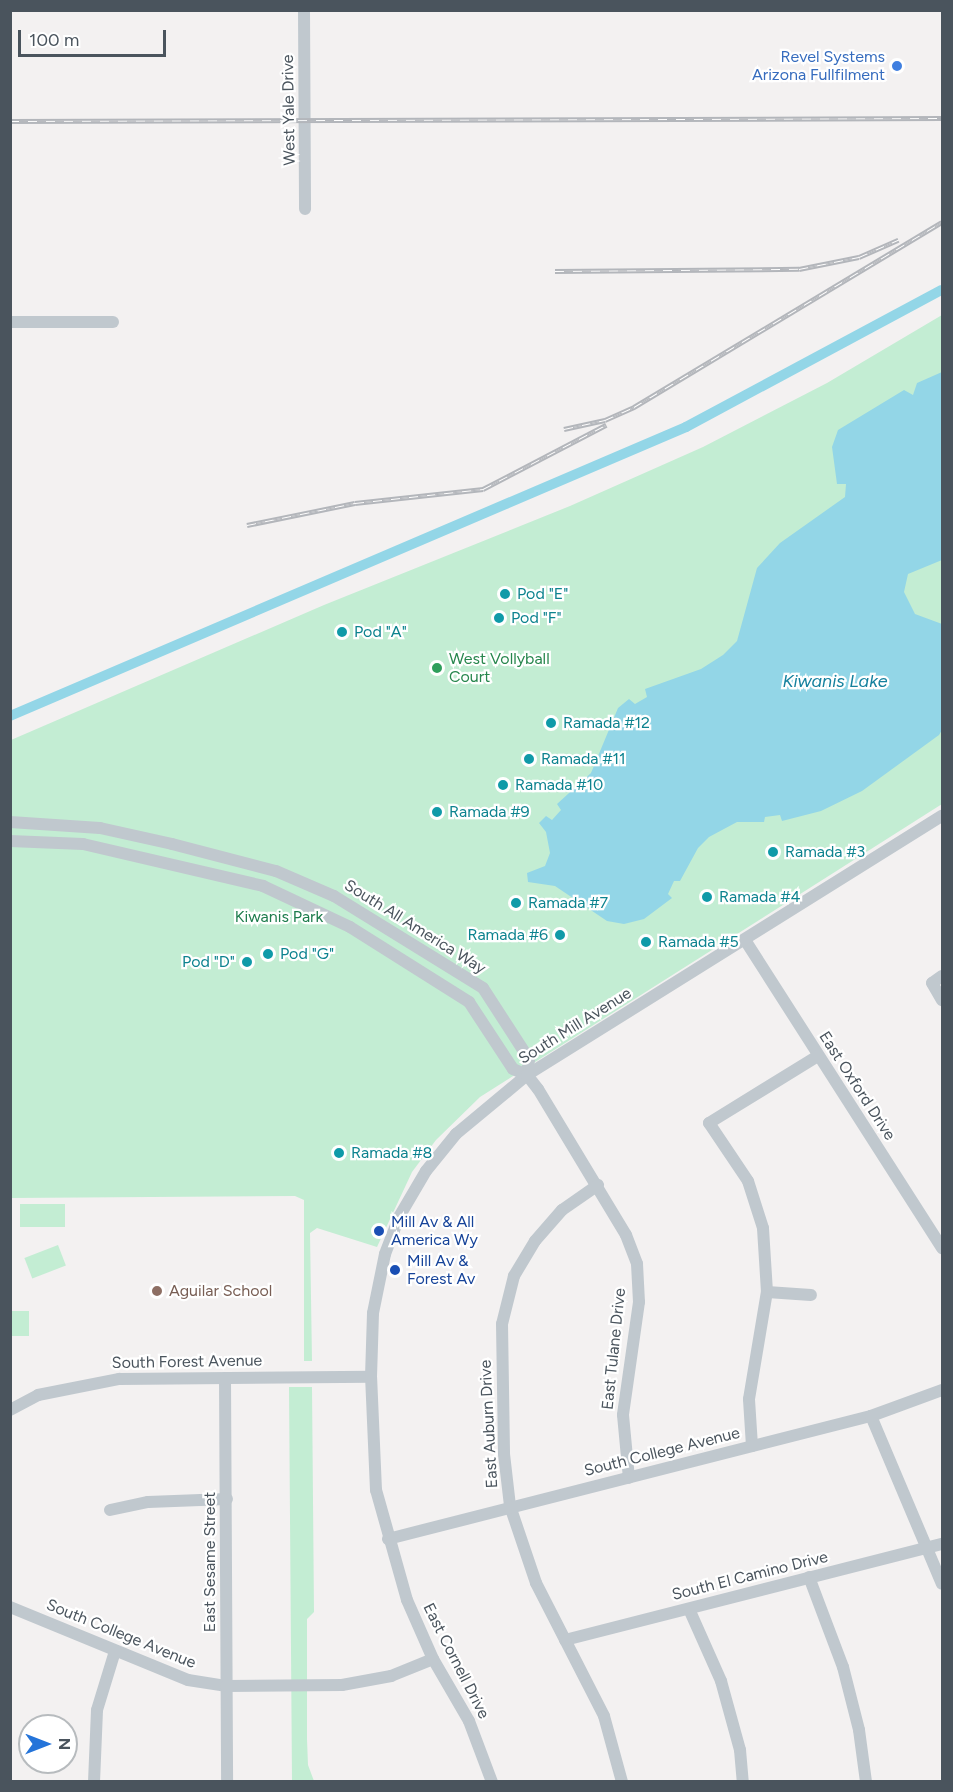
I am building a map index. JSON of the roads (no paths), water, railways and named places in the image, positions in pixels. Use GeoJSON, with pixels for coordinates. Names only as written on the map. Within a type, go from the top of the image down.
{"type":"FeatureCollection","features":[{"type":"Feature","properties":{"kind":"street","name":"West Yale Drive"},"geometry":{"type":"LineString","coordinates":[[304,10],[305,209]]}},
{"type":"Feature","properties":{"kind":"street"},"geometry":{"type":"LineString","coordinates":[[10,322],[112,322]]}},
{"type":"Feature","properties":{"kind":"street","name":"South Mill Avenue"},"geometry":{"type":"LineString","coordinates":[[371,1377],[373,1313],[380,1273],[410,1196],[456,1134],[527,1075],[942,816]]}},
{"type":"Feature","properties":{"kind":"street","name":"South All America Way"},"geometry":{"type":"LineString","coordinates":[[10,822],[100,828],[247,862],[311,885],[358,909],[483,988],[529,1059],[527,1075],[513,1069],[479,1013],[462,996],[304,902],[251,882],[82,844],[10,841]]}},
{"type":"Feature","properties":{"kind":"street"},"geometry":{"type":"LineString","coordinates":[[304,902],[311,885]]}},
{"type":"Feature","properties":{"kind":"street","name":"East Oxford Drive"},"geometry":{"type":"LineString","coordinates":[[745,940],[942,1248]]}},
{"type":"Feature","properties":{"kind":"street"},"geometry":{"type":"LineString","coordinates":[[937,980],[942,1000]]}},
{"type":"Feature","properties":{"kind":"street"},"geometry":{"type":"LineString","coordinates":[[498,1044],[514,1034]]}},
{"type":"Feature","properties":{"kind":"street"},"geometry":{"type":"LineString","coordinates":[[752,1446],[749,1400],[767,1292],[764,1228],[748,1180],[709,1123],[818,1056]]}},
{"type":"Feature","properties":{"kind":"street","name":"East Tulane Drive"},"geometry":{"type":"LineString","coordinates":[[527,1075],[598,1185],[626,1235],[637,1264],[639,1302],[623,1415],[628,1478]]}},
{"type":"Feature","properties":{"kind":"street","name":"East Auburn Drive"},"geometry":{"type":"LineString","coordinates":[[598,1185],[562,1210],[535,1241],[514,1276],[502,1324],[501,1375],[510,1506],[536,1583],[604,1716],[622,1782]]}},
{"type":"Feature","properties":{"kind":"street"},"geometry":{"type":"LineString","coordinates":[[767,1292],[811,1295]]}},
{"type":"Feature","properties":{"kind":"street","name":"South Forest Avenue"},"geometry":{"type":"LineString","coordinates":[[10,1410],[38,1395],[91,1382],[371,1377]]}},
{"type":"Feature","properties":{"kind":"street","name":"East Cornell Drive"},"geometry":{"type":"LineString","coordinates":[[371,1377],[376,1490],[388,1539],[407,1600],[433,1659],[469,1721],[492,1782]]}},
{"type":"Feature","properties":{"kind":"street","name":"East Sesame Street"},"geometry":{"type":"LineString","coordinates":[[225,1378],[227,1782]]}},
{"type":"Feature","properties":{"kind":"street","name":"South College Avenue"},"geometry":{"type":"LineString","coordinates":[[388,1539],[510,1506],[871,1416],[942,1390]]}},
{"type":"Feature","properties":{"kind":"street"},"geometry":{"type":"LineString","coordinates":[[871,1416],[942,1584]]}},
{"type":"Feature","properties":{"kind":"street"},"geometry":{"type":"LineString","coordinates":[[110,1510],[148,1502],[227,1499]]}},
{"type":"Feature","properties":{"kind":"street","name":"South El Camino Drive"},"geometry":{"type":"LineString","coordinates":[[565,1640],[942,1544]]}},
{"type":"Feature","properties":{"kind":"street"},"geometry":{"type":"LineString","coordinates":[[808,1577],[843,1667],[859,1730],[866,1782]]}},
{"type":"Feature","properties":{"kind":"street","name":"South College Avenue"},"geometry":{"type":"LineString","coordinates":[[10,1607],[188,1680],[226,1686],[342,1684],[391,1676],[433,1659]]}},
{"type":"Feature","properties":{"kind":"street"},"geometry":{"type":"LineString","coordinates":[[689,1609],[721,1681],[740,1750],[743,1782]]}},
{"type":"Feature","properties":{"kind":"street"},"geometry":{"type":"LineString","coordinates":[[94,1782],[97,1710],[115,1652]]}},
{"type":"Feature","properties":{"kind":"water","name":"Kiwanis Lake"},"geometry":{"type":"Polygon","coordinates":[[[942,372],[942,560],[908,574],[904,592],[915,614],[942,624],[942,730],[939,735],[862,791],[821,811],[782,821],[780,815],[765,817],[764,822],[737,822],[709,837],[698,848],[680,881],[674,881],[668,894],[672,898],[644,919],[624,924],[607,921],[555,886],[528,882],[527,873],[545,866],[550,853],[546,832],[539,823],[546,816],[552,820],[561,810],[557,804],[591,773],[618,708],[629,699],[635,704],[647,697],[645,689],[701,669],[723,655],[737,641],[757,568],[780,543],[845,497],[846,484],[837,484],[832,447],[838,430],[904,390],[913,395],[917,383],[942,372]]]}},
{"type":"Feature","properties":{"kind":"waterway"},"geometry":{"type":"LineString","coordinates":[[10,716],[686,427],[942,290]]}},
{"type":"Feature","properties":{"kind":"railway"},"geometry":{"type":"LineString","coordinates":[[10,121],[942,118]]}},
{"type":"Feature","properties":{"kind":"railway"},"geometry":{"type":"LineString","coordinates":[[564,429],[605,420],[634,407],[942,222]]}},
{"type":"Feature","properties":{"kind":"railway"},"geometry":{"type":"LineString","coordinates":[[555,271],[799,269],[859,257],[898,240]]}},
{"type":"Feature","properties":{"kind":"railway"},"geometry":{"type":"LineString","coordinates":[[247,525],[355,503],[483,489],[606,425]]}},
{"type":"Feature","properties":{"kind":"place","name":"Revel Systems Arizona Fullfilment"},"geometry":{"type":"Point","coordinates":[897,66]}},
{"type":"Feature","properties":{"kind":"place","name":"Pod \"E\""},"geometry":{"type":"Point","coordinates":[505,594]}},
{"type":"Feature","properties":{"kind":"place","name":"Pod \"F\""},"geometry":{"type":"Point","coordinates":[499,618]}},
{"type":"Feature","properties":{"kind":"place","name":"Pod \"A\""},"geometry":{"type":"Point","coordinates":[342,632]}},
{"type":"Feature","properties":{"kind":"place","name":"West Vollyball Court"},"geometry":{"type":"Point","coordinates":[437,668]}},
{"type":"Feature","properties":{"kind":"place","name":"Ramada #12"},"geometry":{"type":"Point","coordinates":[551,723]}},
{"type":"Feature","properties":{"kind":"place","name":"Ramada #11"},"geometry":{"type":"Point","coordinates":[529,759]}},
{"type":"Feature","properties":{"kind":"place","name":"Ramada #10"},"geometry":{"type":"Point","coordinates":[503,785]}},
{"type":"Feature","properties":{"kind":"place","name":"Ramada #9"},"geometry":{"type":"Point","coordinates":[437,812]}},
{"type":"Feature","properties":{"kind":"place","name":"Ramada #3"},"geometry":{"type":"Point","coordinates":[773,852]}},
{"type":"Feature","properties":{"kind":"place","name":"Ramada #4"},"geometry":{"type":"Point","coordinates":[707,897]}},
{"type":"Feature","properties":{"kind":"place","name":"Ramada #7"},"geometry":{"type":"Point","coordinates":[516,903]}},
{"type":"Feature","properties":{"kind":"place","name":"Ramada #6"},"geometry":{"type":"Point","coordinates":[560,935]}},
{"type":"Feature","properties":{"kind":"place","name":"Ramada #5"},"geometry":{"type":"Point","coordinates":[646,942]}},
{"type":"Feature","properties":{"kind":"place","name":"Pod \"G\""},"geometry":{"type":"Point","coordinates":[268,954]}},
{"type":"Feature","properties":{"kind":"place","name":"Pod \"D\""},"geometry":{"type":"Point","coordinates":[247,962]}},
{"type":"Feature","properties":{"kind":"place","name":"Ramada #8"},"geometry":{"type":"Point","coordinates":[339,1153]}},
{"type":"Feature","properties":{"kind":"place","name":"Mill Av & All America Wy"},"geometry":{"type":"Point","coordinates":[379,1231]}},
{"type":"Feature","properties":{"kind":"place","name":"Mill Av & Forest Av"},"geometry":{"type":"Point","coordinates":[395,1270]}},
{"type":"Feature","properties":{"kind":"place","name":"Aguilar School"},"geometry":{"type":"Point","coordinates":[157,1291]}},
{"type":"Feature","properties":{"kind":"park label","name":"Kiwanis Park"},"geometry":{"type":"Point","coordinates":[279,917]}}]}
